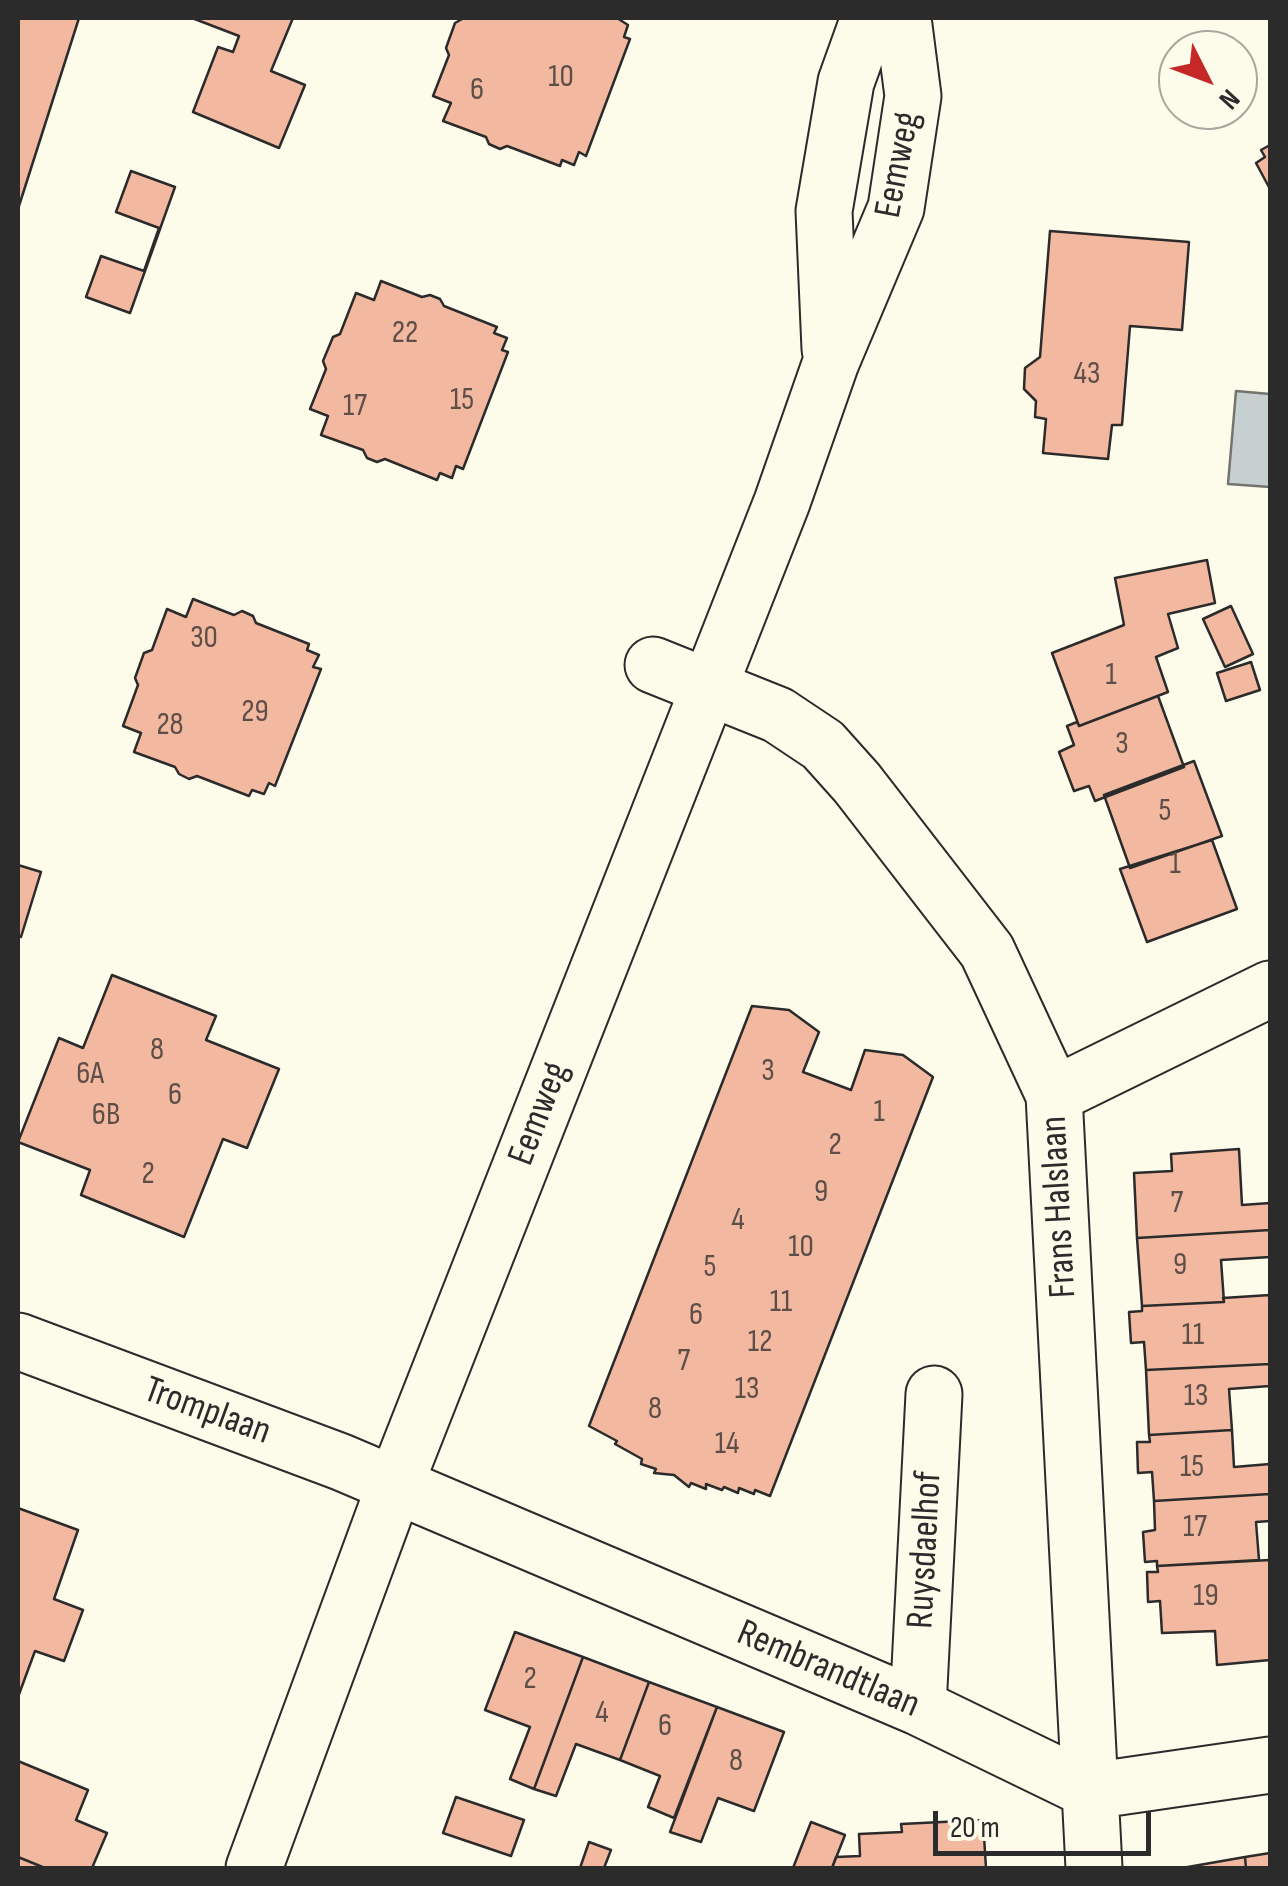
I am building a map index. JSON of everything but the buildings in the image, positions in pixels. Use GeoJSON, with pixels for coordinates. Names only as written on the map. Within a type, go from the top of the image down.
{"type":"FeatureCollection","features":[{"type":"Feature","properties":{"kind":"street","name":"Eemweg"},"geometry":{"type":"LineString","coordinates":[[831,362],[824,210],[846,82],[869,18]]}},
{"type":"Feature","properties":{"kind":"street","name":"Eemweg"},"geometry":{"type":"LineString","coordinates":[[254,1868],[395,1485],[782,502],[831,362],[896,208],[913,96],[903,18]]}},
{"type":"Feature","properties":{"kind":"street","name":"Frans Halslaan"},"geometry":{"type":"LineString","coordinates":[[654,664],[778,715],[823,745],[858,783],[987,951],[1054,1094],[1094,1868]]}},
{"type":"Feature","properties":{"kind":"street"},"geometry":{"type":"LineString","coordinates":[[1054,1094],[1270,990]]}},
{"type":"Feature","properties":{"kind":"street","name":"Tromplaan"},"geometry":{"type":"LineString","coordinates":[[18,1341],[395,1485]]}},
{"type":"Feature","properties":{"kind":"street","name":"Ruysdaelhof"},"geometry":{"type":"LineString","coordinates":[[918,1707],[934,1394]]}},
{"type":"Feature","properties":{"kind":"street","name":"Rembrandtlaan"},"geometry":{"type":"LineString","coordinates":[[395,1485],[918,1707],[1090,1791]]}},
{"type":"Feature","properties":{"kind":"street"},"geometry":{"type":"LineString","coordinates":[[1090,1791],[1270,1765]]}},
{"type":"Feature","properties":{"kind":"shaded area"},"geometry":{"type":"Polygon","coordinates":[[[1236,391],[1270,394],[1270,487],[1228,484],[1236,391]]]}}]}
